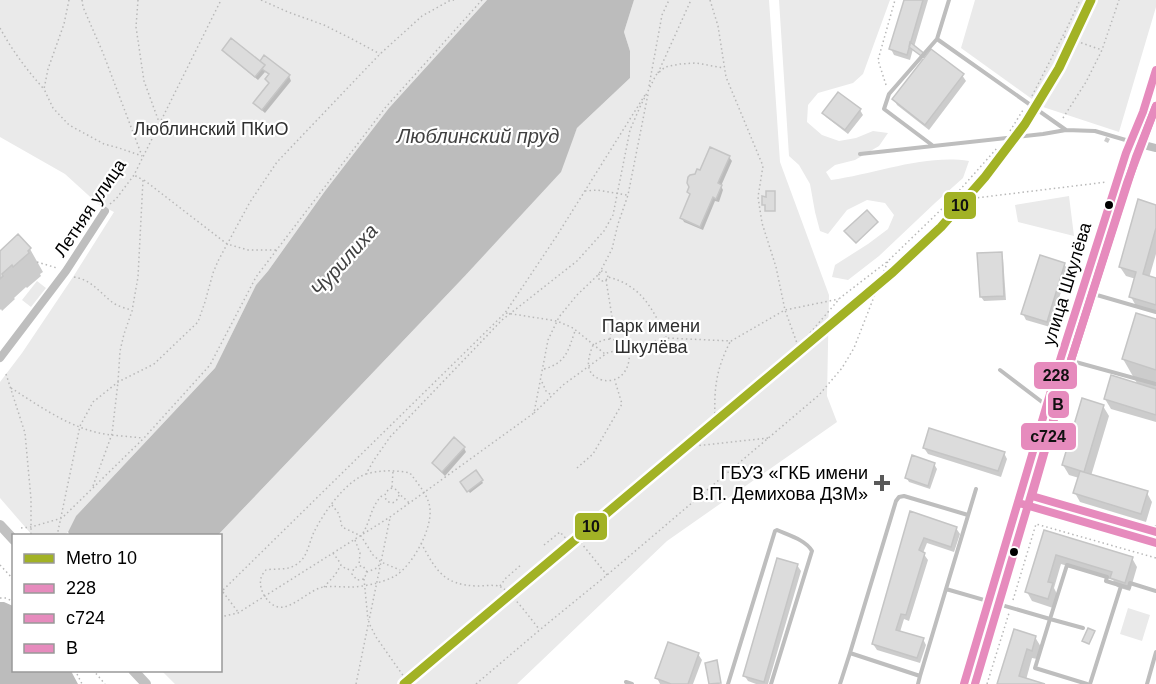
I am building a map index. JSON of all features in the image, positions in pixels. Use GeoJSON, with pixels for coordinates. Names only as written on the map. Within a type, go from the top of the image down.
{"type":"FeatureCollection","features":[{"type":"Feature","properties":{"kind":"street","name":"улица Шкулёва"},"geometry":{"type":"LineString","coordinates":[[964,684],[1082,290],[1126,153],[1142,116],[1155,75]]}},
{"type":"Feature","properties":{"kind":"street"},"geometry":{"type":"LineString","coordinates":[[1132,142],[1156,148]]}},
{"type":"Feature","properties":{"kind":"street","name":"Летняя улица"},"geometry":{"type":"LineString","coordinates":[[0,358],[66,271],[105,211]]}},
{"type":"Feature","properties":{"kind":"street"},"geometry":{"type":"LineString","coordinates":[[1019,502],[1154,542]]}},
{"type":"Feature","properties":{"kind":"street"},"geometry":{"type":"LineString","coordinates":[[0,525],[12,538]]}},
{"type":"Feature","properties":{"kind":"street"},"geometry":{"type":"LineString","coordinates":[[136,672],[146,684]]}},
{"type":"Feature","properties":{"kind":"lane"},"geometry":{"type":"LineString","coordinates":[[934,146],[884,109],[889,94],[937,39],[949,0]]}},
{"type":"Feature","properties":{"kind":"lane"},"geometry":{"type":"LineString","coordinates":[[937,39],[1066,130]]}},
{"type":"Feature","properties":{"kind":"lane"},"geometry":{"type":"LineString","coordinates":[[860,154],[1066,130],[1095,131],[1132,142]]}},
{"type":"Feature","properties":{"kind":"lane"},"geometry":{"type":"LineString","coordinates":[[1082,290],[1156,312]]}},
{"type":"Feature","properties":{"kind":"lane"},"geometry":{"type":"LineString","coordinates":[[1061,357],[1156,384]]}},
{"type":"Feature","properties":{"kind":"lane"},"geometry":{"type":"LineString","coordinates":[[1000,370],[1047,406]]}},
{"type":"Feature","properties":{"kind":"lane"},"geometry":{"type":"LineString","coordinates":[[918,684],[976,489]]}},
{"type":"Feature","properties":{"kind":"lane"},"geometry":{"type":"LineString","coordinates":[[840,684],[899,497],[904,496],[969,515]]}},
{"type":"Feature","properties":{"kind":"lane"},"geometry":{"type":"LineString","coordinates":[[1154,542],[1156,527]]}},
{"type":"Feature","properties":{"kind":"lane"},"geometry":{"type":"LineString","coordinates":[[728,684],[777,530],[803,542],[811,547],[812,551],[771,684]]}},
{"type":"Feature","properties":{"kind":"lane"},"geometry":{"type":"LineString","coordinates":[[1121,586],[1088,684],[1035,668],[1067,565],[1107,577],[1106,581],[1121,586],[1129,588],[1130,583],[1156,591]]}},
{"type":"Feature","properties":{"kind":"lane"},"geometry":{"type":"LineString","coordinates":[[946,589],[1083,628]]}},
{"type":"Feature","properties":{"kind":"lane"},"geometry":{"type":"LineString","coordinates":[[1147,684],[1156,652]]}},
{"type":"Feature","properties":{"kind":"lane"},"geometry":{"type":"LineString","coordinates":[[850,653],[920,676]]}},
{"type":"Feature","properties":{"kind":"path"},"geometry":{"type":"LineString","coordinates":[[44,89],[69,0]]}},
{"type":"Feature","properties":{"kind":"path"},"geometry":{"type":"LineString","coordinates":[[82,0],[83,8],[143,156]]}},
{"type":"Feature","properties":{"kind":"path"},"geometry":{"type":"LineString","coordinates":[[138,0],[136,27],[144,81],[159,123]]}},
{"type":"Feature","properties":{"kind":"path","name":"Летняя улица"},"geometry":{"type":"LineString","coordinates":[[105,211],[134,175],[221,0]]}},
{"type":"Feature","properties":{"kind":"path"},"geometry":{"type":"LineString","coordinates":[[261,0],[324,25],[380,54]]}},
{"type":"Feature","properties":{"kind":"path"},"geometry":{"type":"LineString","coordinates":[[58,534],[80,426],[93,402],[118,382],[154,364],[198,322],[213,273],[227,244],[250,202],[277,162],[380,54],[422,16],[454,0]]}},
{"type":"Feature","properties":{"kind":"path"},"geometry":{"type":"LineString","coordinates":[[21,528],[62,518],[144,438],[210,365],[256,277],[276,250],[385,108],[482,0]]}},
{"type":"Feature","properties":{"kind":"path"},"geometry":{"type":"LineString","coordinates":[[534,413],[548,340],[557,321],[577,295],[598,274],[612,249],[628,195],[662,15],[669,0]]}},
{"type":"Feature","properties":{"kind":"path"},"geometry":{"type":"LineString","coordinates":[[222,592],[506,313],[649,90],[691,0]]}},
{"type":"Feature","properties":{"kind":"path"},"geometry":{"type":"LineString","coordinates":[[710,0],[718,26],[726,76],[763,166],[758,197],[762,223],[776,267],[785,310],[799,346]]}},
{"type":"Feature","properties":{"kind":"path"},"geometry":{"type":"LineString","coordinates":[[889,94],[878,60],[895,0]]}},
{"type":"Feature","properties":{"kind":"path"},"geometry":{"type":"LineString","coordinates":[[381,562],[376,568],[367,572],[364,579],[369,623],[408,684],[799,346],[840,298],[888,261],[950,201],[1006,137],[1028,104],[1080,0]]}},
{"type":"Feature","properties":{"kind":"path"},"geometry":{"type":"LineString","coordinates":[[1059,125],[1086,82],[1102,50],[1119,0]]}},
{"type":"Feature","properties":{"kind":"path"},"geometry":{"type":"LineString","coordinates":[[0,28],[26,69],[44,89],[53,108],[69,125],[104,144],[143,156]]}},
{"type":"Feature","properties":{"kind":"path"},"geometry":{"type":"LineString","coordinates":[[1063,37],[1102,50]]}},
{"type":"Feature","properties":{"kind":"path"},"geometry":{"type":"LineString","coordinates":[[658,74],[665,67],[680,64],[696,63],[724,68]]}},
{"type":"Feature","properties":{"kind":"path"},"geometry":{"type":"LineString","coordinates":[[366,474],[390,437],[502,320],[577,261],[604,231],[613,215],[630,130],[649,90]]}},
{"type":"Feature","properties":{"kind":"path"},"geometry":{"type":"LineString","coordinates":[[134,175],[227,244],[248,250],[276,250]]}},
{"type":"Feature","properties":{"kind":"path"},"geometry":{"type":"LineString","coordinates":[[93,488],[112,434],[120,351],[132,311],[138,277],[143,180]]}},
{"type":"Feature","properties":{"kind":"path"},"geometry":{"type":"LineString","coordinates":[[950,201],[1117,180]]}},
{"type":"Feature","properties":{"kind":"path"},"geometry":{"type":"LineString","coordinates":[[585,191],[597,190],[628,195]]}},
{"type":"Feature","properties":{"kind":"path"},"geometry":{"type":"LineString","coordinates":[[476,684],[819,395],[842,368],[854,348],[888,261]]}},
{"type":"Feature","properties":{"kind":"path"},"geometry":{"type":"LineString","coordinates":[[37,262],[83,279],[101,291],[113,303],[132,311]]}},
{"type":"Feature","properties":{"kind":"path"},"geometry":{"type":"LineString","coordinates":[[598,274],[602,271],[606,272],[613,323],[610,339]]}},
{"type":"Feature","properties":{"kind":"path"},"geometry":{"type":"LineString","coordinates":[[598,274],[599,280],[607,279],[629,285],[646,301],[666,338]]}},
{"type":"Feature","properties":{"kind":"path"},"geometry":{"type":"LineString","coordinates":[[715,419],[716,382],[723,355],[731,341],[785,310],[840,298]]}},
{"type":"Feature","properties":{"kind":"path"},"geometry":{"type":"LineString","coordinates":[[506,313],[557,321],[575,330],[605,354]]}},
{"type":"Feature","properties":{"kind":"path"},"geometry":{"type":"LineString","coordinates":[[543,369],[561,362],[568,352],[575,330]]}},
{"type":"Feature","properties":{"kind":"path"},"geometry":{"type":"LineString","coordinates":[[222,617],[239,613],[390,518],[534,413],[563,385],[605,354],[666,338],[731,341]]}},
{"type":"Feature","properties":{"kind":"path"},"geometry":{"type":"LineString","coordinates":[[603,340],[621,341],[627,348],[629,358],[626,372],[615,380],[603,380],[593,376],[588,367],[588,358],[593,345],[603,340]]}},
{"type":"Feature","properties":{"kind":"path"},"geometry":{"type":"LineString","coordinates":[[6,374],[25,434],[31,499],[31,534]]}},
{"type":"Feature","properties":{"kind":"path"},"geometry":{"type":"LineString","coordinates":[[577,468],[593,454],[622,404],[615,380]]}},
{"type":"Feature","properties":{"kind":"path"},"geometry":{"type":"LineString","coordinates":[[541,381],[546,391],[552,395]]}},
{"type":"Feature","properties":{"kind":"path"},"geometry":{"type":"LineString","coordinates":[[11,388],[52,414],[95,432],[144,438]]}},
{"type":"Feature","properties":{"kind":"path"},"geometry":{"type":"LineString","coordinates":[[684,447],[769,438]]}},
{"type":"Feature","properties":{"kind":"path"},"geometry":{"type":"LineString","coordinates":[[392,488],[393,471]]}},
{"type":"Feature","properties":{"kind":"path"},"geometry":{"type":"LineString","coordinates":[[393,471],[410,474],[424,493],[428,499],[430,511],[428,524],[418,550],[396,575],[377,583],[351,587],[324,587],[286,607],[276,607],[265,596],[261,588],[261,577],[266,570],[286,569],[297,564],[304,556],[314,533],[332,505],[347,487],[366,474],[393,471]]}},
{"type":"Feature","properties":{"kind":"path"},"geometry":{"type":"LineString","coordinates":[[392,488],[397,490],[399,495],[410,504]]}},
{"type":"Feature","properties":{"kind":"path"},"geometry":{"type":"LineString","coordinates":[[361,536],[374,504],[392,488]]}},
{"type":"Feature","properties":{"kind":"path"},"geometry":{"type":"LineString","coordinates":[[385,493],[385,498],[391,503],[399,499],[399,495]]}},
{"type":"Feature","properties":{"kind":"path"},"geometry":{"type":"LineString","coordinates":[[332,505],[339,514],[342,527],[361,536],[373,555],[381,562],[401,570]]}},
{"type":"Feature","properties":{"kind":"path"},"geometry":{"type":"LineString","coordinates":[[356,684],[390,518]]}},
{"type":"Feature","properties":{"kind":"path"},"geometry":{"type":"LineString","coordinates":[[1036,524],[1156,558]]}},
{"type":"Feature","properties":{"kind":"path"},"geometry":{"type":"LineString","coordinates":[[544,545],[560,532],[571,544]]}},
{"type":"Feature","properties":{"kind":"path"},"geometry":{"type":"LineString","coordinates":[[578,538],[608,575]]}},
{"type":"Feature","properties":{"kind":"path"},"geometry":{"type":"LineString","coordinates":[[355,540],[360,553],[359,566]]}},
{"type":"Feature","properties":{"kind":"path"},"geometry":{"type":"LineString","coordinates":[[422,542],[433,564],[444,577],[466,585],[500,586],[540,630]]}},
{"type":"Feature","properties":{"kind":"path"},"geometry":{"type":"LineString","coordinates":[[333,553],[341,565],[346,568],[353,570],[359,566],[366,568],[367,572]]}},
{"type":"Feature","properties":{"kind":"path"},"geometry":{"type":"LineString","coordinates":[[500,586],[522,564]]}},
{"type":"Feature","properties":{"kind":"path"},"geometry":{"type":"LineString","coordinates":[[324,587],[341,565]]}},
{"type":"Feature","properties":{"kind":"path"},"geometry":{"type":"LineString","coordinates":[[1,567],[12,578]]}},
{"type":"Feature","properties":{"kind":"path"},"geometry":{"type":"LineString","coordinates":[[353,570],[354,577],[364,579]]}},
{"type":"Feature","properties":{"kind":"path"},"geometry":{"type":"LineString","coordinates":[[222,594],[239,613]]}},
{"type":"Feature","properties":{"kind":"path"},"geometry":{"type":"LineString","coordinates":[[95,672],[105,684]]}},
{"type":"Feature","properties":{"kind":"green space","name":"Люблинский ПКиО"},"geometry":{"type":"Polygon","coordinates":[[[0,0],[487,0],[389,108],[325,191],[256,285],[215,368],[76,516],[65,534],[31,534],[0,498],[0,382],[73,277],[114,212],[98,204],[65,174],[0,137],[0,0]]]}},
{"type":"Feature","properties":{"kind":"green space","name":"Парк имени Шкулёва"},"geometry":{"type":"Polygon","coordinates":[[[634,0],[769,0],[780,162],[829,295],[827,396],[837,422],[667,541],[517,684],[175,684],[163,672],[222,672],[222,534],[219,534],[462,279],[572,140],[577,128],[630,78],[630,51],[624,32],[634,0]]]}},
{"type":"Feature","properties":{"kind":"green space"},"geometry":{"type":"Polygon","coordinates":[[[779,0],[890,0],[863,74],[853,83],[818,93],[808,105],[807,122],[822,135],[839,141],[856,138],[873,131],[888,133],[879,146],[855,160],[835,165],[826,172],[831,180],[917,162],[969,161],[963,178],[879,256],[848,280],[832,277],[835,265],[888,229],[894,215],[885,203],[867,200],[847,210],[828,234],[820,231],[810,184],[799,165],[789,156],[779,0]]]}},
{"type":"Feature","properties":{"kind":"green space"},"geometry":{"type":"Polygon","coordinates":[[[975,0],[1156,0],[1156,7],[1119,132],[1043,107],[961,48],[975,0]]]}},
{"type":"Feature","properties":{"kind":"green space"},"geometry":{"type":"Polygon","coordinates":[[[1069,196],[1074,236],[1018,222],[1015,205],[1069,196]]]}},
{"type":"Feature","properties":{"kind":"green space"},"geometry":{"type":"Polygon","coordinates":[[[37,281],[46,288],[31,307],[22,300],[37,281]]]}},
{"type":"Feature","properties":{"kind":"green space"},"geometry":{"type":"Polygon","coordinates":[[[1128,608],[1150,615],[1142,641],[1120,634],[1128,608]]]}},
{"type":"Feature","properties":{"kind":"water","name":"Люблинский пруд"},"geometry":{"type":"Polygon","coordinates":[[[487,0],[634,0],[624,32],[630,51],[630,78],[577,128],[561,172],[219,534],[69,534],[68,532],[76,516],[215,368],[256,285],[389,108],[487,0]]]}},
{"type":"Feature","properties":{"kind":"water"},"geometry":{"type":"Polygon","coordinates":[[[0,602],[4,602],[12,606],[12,672],[72,672],[78,684],[0,684],[0,602]]]}},
{"type":"Feature","properties":{"kind":"building"},"geometry":{"type":"Polygon","coordinates":[[[904,0],[923,0],[907,55],[889,49],[904,0]]]}},
{"type":"Feature","properties":{"kind":"building"},"geometry":{"type":"Polygon","coordinates":[[[231,38],[265,65],[255,77],[222,50],[231,38]]]}},
{"type":"Feature","properties":{"kind":"building"},"geometry":{"type":"Polygon","coordinates":[[[910,42],[926,55],[924,58],[909,47],[910,42]]]}},
{"type":"Feature","properties":{"kind":"building"},"geometry":{"type":"Polygon","coordinates":[[[931,49],[964,74],[925,125],[892,99],[931,49]]]}},
{"type":"Feature","properties":{"kind":"building"},"geometry":{"type":"Polygon","coordinates":[[[264,55],[290,75],[262,110],[253,103],[269,83],[265,79],[269,74],[262,69],[265,65],[260,61],[264,55]]]}},
{"type":"Feature","properties":{"kind":"building"},"geometry":{"type":"Polygon","coordinates":[[[838,92],[861,109],[845,130],[822,113],[838,92]]]}},
{"type":"Feature","properties":{"kind":"building"},"geometry":{"type":"Polygon","coordinates":[[[710,147],[730,156],[718,183],[722,185],[716,199],[713,197],[700,227],[680,218],[690,194],[687,192],[688,177],[695,174],[697,169],[700,170],[710,147]]]}},
{"type":"Feature","properties":{"kind":"building"},"geometry":{"type":"Polygon","coordinates":[[[766,191],[775,191],[775,211],[765,211],[765,205],[762,205],[762,196],[766,197],[766,191]]]}},
{"type":"Feature","properties":{"kind":"building"},"geometry":{"type":"Polygon","coordinates":[[[1138,199],[1156,205],[1156,228],[1143,274],[1156,278],[1156,305],[1129,297],[1136,272],[1119,267],[1138,199]]]}},
{"type":"Feature","properties":{"kind":"building"},"geometry":{"type":"Polygon","coordinates":[[[867,210],[878,222],[856,243],[844,231],[867,210]]]}},
{"type":"Feature","properties":{"kind":"building"},"geometry":{"type":"Polygon","coordinates":[[[18,234],[31,248],[29,253],[13,267],[12,265],[0,279],[0,251],[18,234]]]}},
{"type":"Feature","properties":{"kind":"building"},"geometry":{"type":"Polygon","coordinates":[[[1002,252],[1004,296],[980,297],[977,253],[1002,252]]]}},
{"type":"Feature","properties":{"kind":"building"},"geometry":{"type":"Polygon","coordinates":[[[1040,255],[1065,263],[1047,322],[1021,314],[1040,255]]]}},
{"type":"Feature","properties":{"kind":"building"},"geometry":{"type":"Polygon","coordinates":[[[1136,313],[1156,319],[1156,370],[1122,359],[1136,313]]]}},
{"type":"Feature","properties":{"kind":"building"},"geometry":{"type":"Polygon","coordinates":[[[1111,375],[1156,389],[1156,415],[1104,399],[1111,375]]]}},
{"type":"Feature","properties":{"kind":"building"},"geometry":{"type":"Polygon","coordinates":[[[1082,398],[1104,405],[1084,472],[1062,465],[1082,398]]]}},
{"type":"Feature","properties":{"kind":"building"},"geometry":{"type":"Polygon","coordinates":[[[929,428],[1005,452],[998,471],[923,448],[929,428]]]}},
{"type":"Feature","properties":{"kind":"building"},"geometry":{"type":"Polygon","coordinates":[[[454,437],[465,447],[442,472],[432,463],[454,437]]]}},
{"type":"Feature","properties":{"kind":"building"},"geometry":{"type":"Polygon","coordinates":[[[912,455],[935,463],[928,486],[905,478],[912,455]]]}},
{"type":"Feature","properties":{"kind":"building"},"geometry":{"type":"Polygon","coordinates":[[[476,470],[483,480],[467,492],[460,482],[476,470]]]}},
{"type":"Feature","properties":{"kind":"building"},"geometry":{"type":"Polygon","coordinates":[[[1080,471],[1148,491],[1141,514],[1073,493],[1080,471]]]}},
{"type":"Feature","properties":{"kind":"building"},"geometry":{"type":"Polygon","coordinates":[[[910,511],[957,527],[951,547],[924,538],[919,550],[925,553],[906,615],[901,614],[896,630],[924,638],[917,658],[872,644],[910,511]]]}},
{"type":"Feature","properties":{"kind":"building"},"geometry":{"type":"Polygon","coordinates":[[[1044,530],[1133,557],[1125,583],[1110,578],[1112,572],[1056,555],[1048,582],[1053,583],[1048,599],[1025,592],[1044,530]]]}},
{"type":"Feature","properties":{"kind":"building"},"geometry":{"type":"Polygon","coordinates":[[[777,558],[798,564],[764,682],[743,676],[777,558]]]}},
{"type":"Feature","properties":{"kind":"building"},"geometry":{"type":"Polygon","coordinates":[[[1088,628],[1095,631],[1089,644],[1082,641],[1088,628]]]}},
{"type":"Feature","properties":{"kind":"building"},"geometry":{"type":"Polygon","coordinates":[[[1014,629],[1036,636],[1032,651],[1027,649],[1019,676],[1045,684],[997,684],[1014,629]]]}},
{"type":"Feature","properties":{"kind":"building"},"geometry":{"type":"Polygon","coordinates":[[[668,642],[699,653],[688,684],[671,684],[655,678],[668,642]]]}},
{"type":"Feature","properties":{"kind":"building"},"geometry":{"type":"Polygon","coordinates":[[[717,660],[721,683],[709,684],[705,663],[717,660]]]}},
{"type":"Feature","properties":{"kind":"metro line","name":"10"},"geometry":{"type":"LineString","coordinates":[[404,684],[893,272],[941,227],[985,177],[1025,124],[1059,68],[1091,0]]}},
{"type":"Feature","properties":{"kind":"transit line","name":"228"},"geometry":{"type":"LineString","coordinates":[[964,684],[1061,357],[1126,153],[1143,112],[1156,70]]}},
{"type":"Feature","properties":{"kind":"transit line","name":"с724"},"geometry":{"type":"LineString","coordinates":[[975,684],[1071,360],[1136,157],[1156,106]]}},
{"type":"Feature","properties":{"kind":"transit line","name":"В"},"geometry":{"type":"LineString","coordinates":[[1156,106],[1127,183],[1071,360],[1032,496],[1156,532]]}},
{"type":"Feature","properties":{"kind":"transit line","name":"228"},"geometry":{"type":"LineString","coordinates":[[1019,503],[1156,543]]}},
{"type":"Feature","properties":{"kind":"place","name":"ГБУЗ «ГКБ имени В.П. Демихова ДЗМ»"},"geometry":{"type":"Point","coordinates":[882,483]}},
{"type":"Feature","properties":{"kind":"water label","name":"Чурилиха"},"geometry":{"type":"Point","coordinates":[344,260]}}]}
